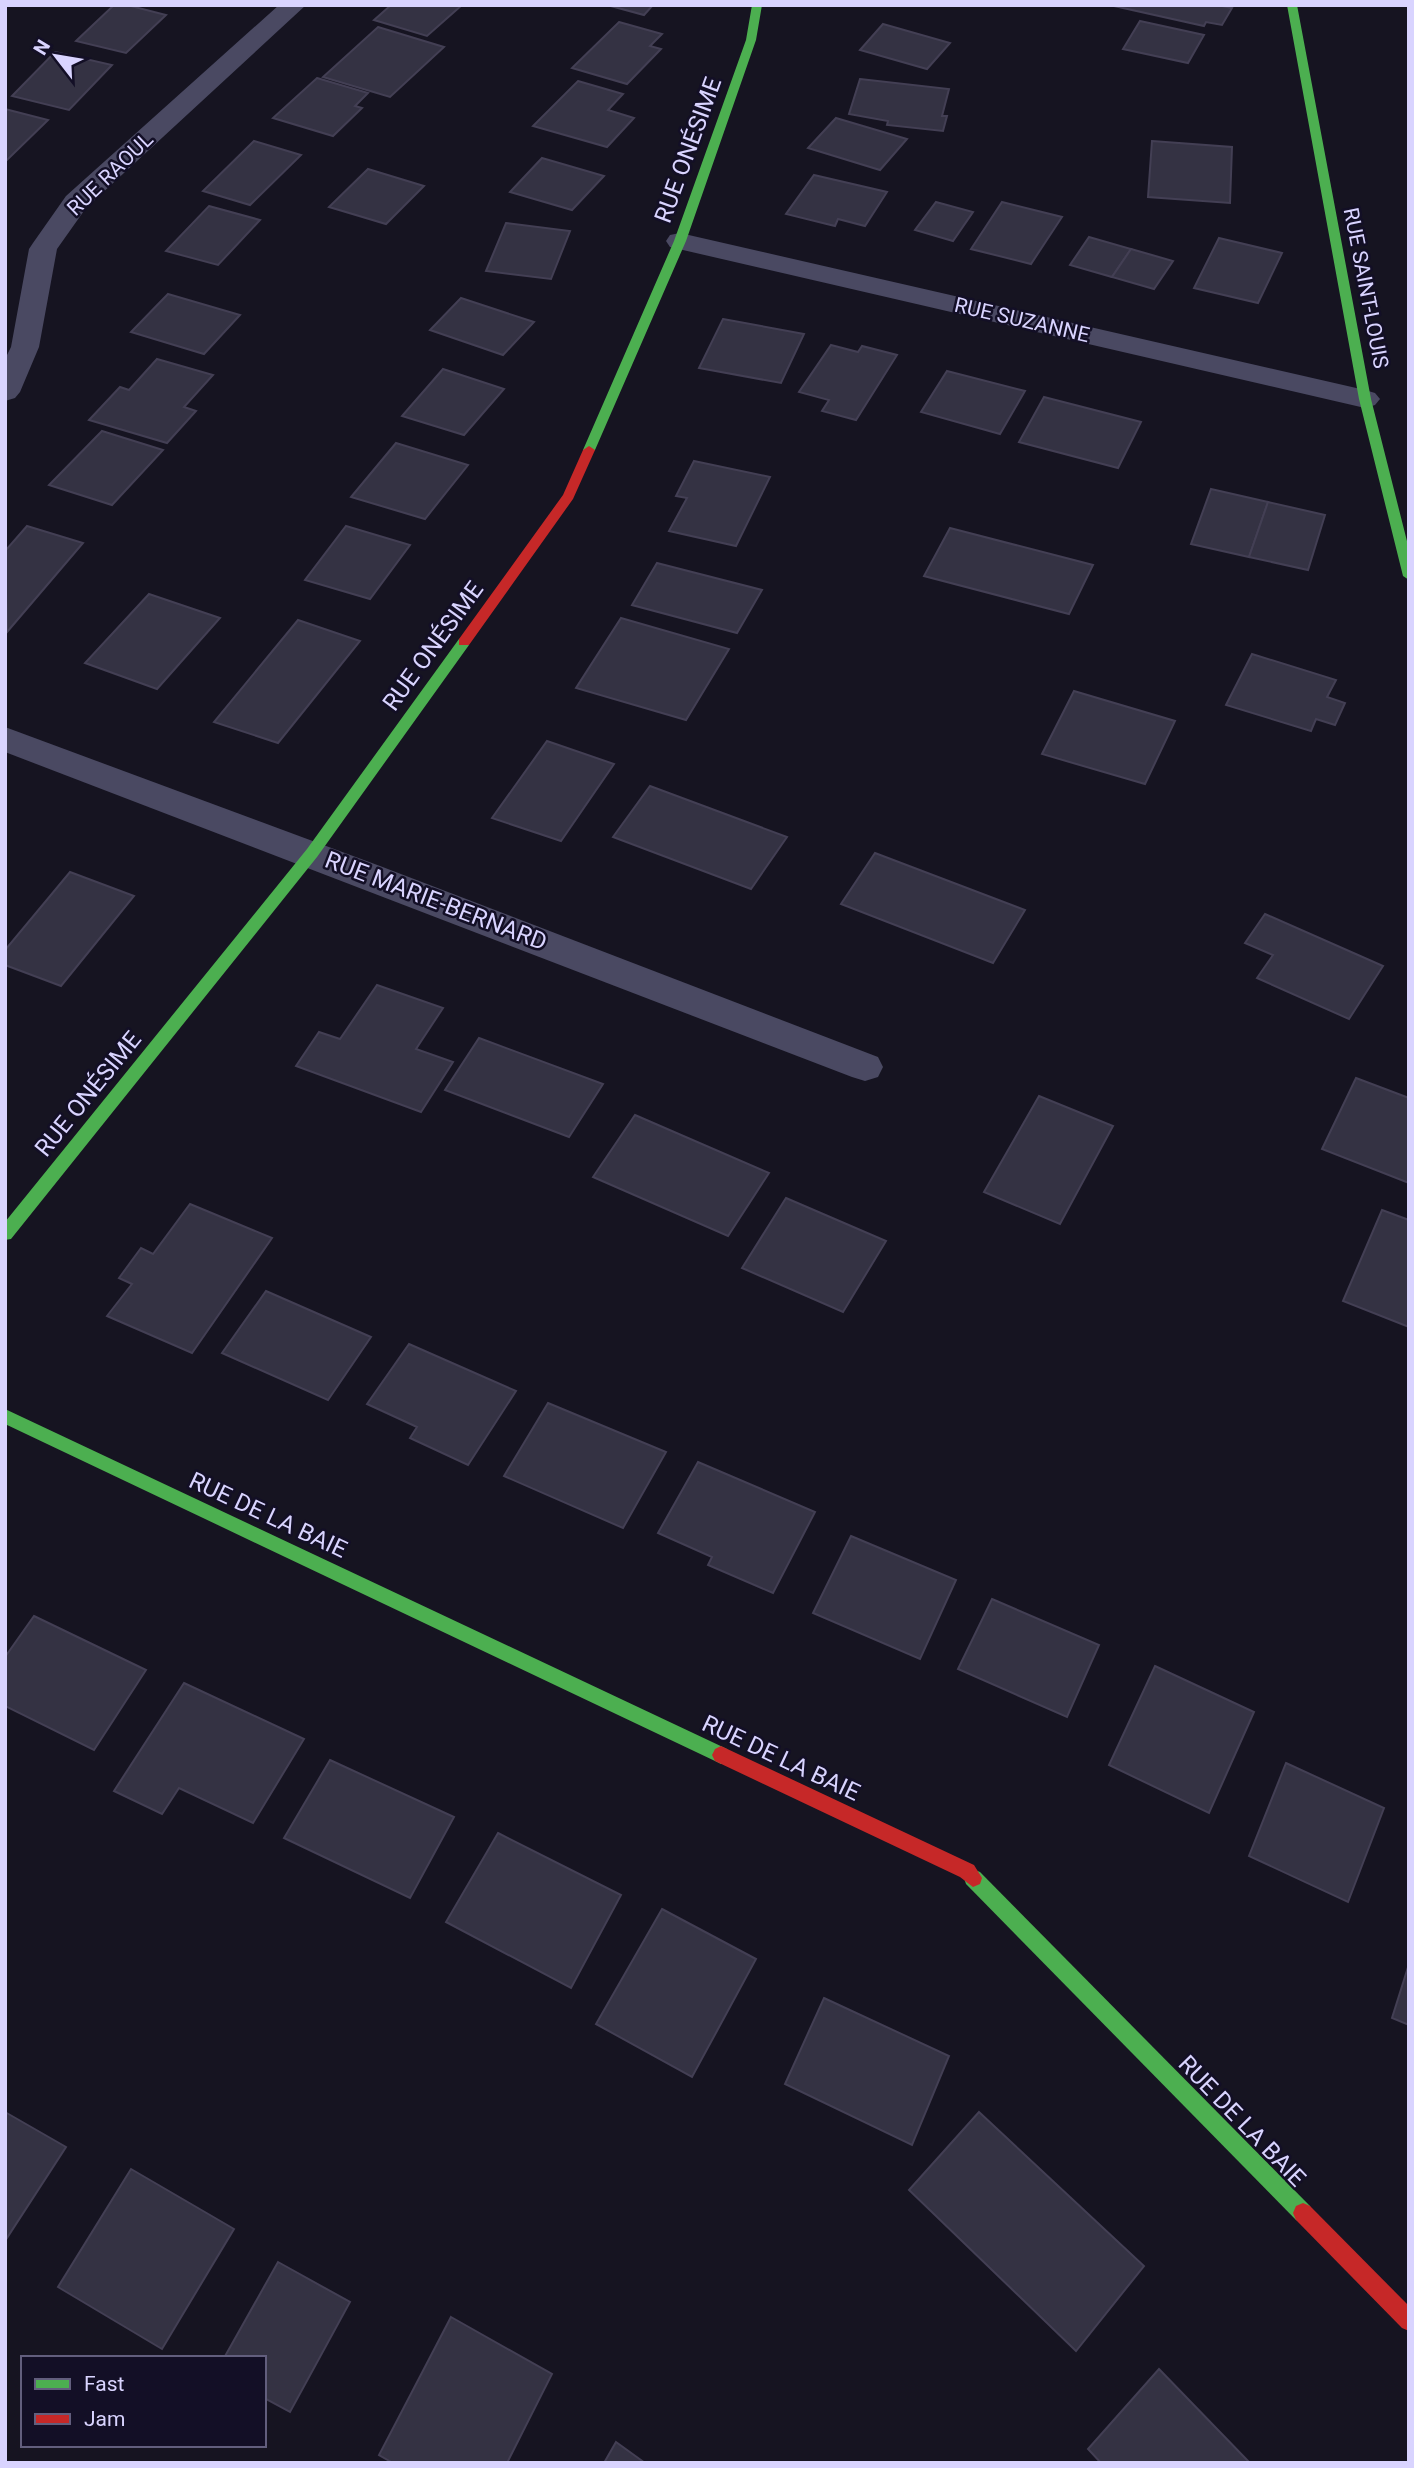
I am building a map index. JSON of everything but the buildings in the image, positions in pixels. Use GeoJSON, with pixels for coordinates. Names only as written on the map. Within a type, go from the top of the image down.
{"type":"FeatureCollection","features":[{"type":"Feature","properties":{"kind":"street","name":"RUE RAOUL"},"geometry":{"type":"LineString","coordinates":[[5,392],[26,347],[43,249],[76,202],[294,5]]}},
{"type":"Feature","properties":{"kind":"street","name":"RUE ONÉSIME"},"geometry":{"type":"LineString","coordinates":[[5,1234],[312,853],[569,496],[680,241],[751,40],[757,5]]}},
{"type":"Feature","properties":{"kind":"street","name":"RUE SAINT-LOUIS"},"geometry":{"type":"LineString","coordinates":[[1292,5],[1365,399],[1409,576]]}},
{"type":"Feature","properties":{"kind":"street","name":"RUE SUZANNE"},"geometry":{"type":"LineString","coordinates":[[680,241],[1365,399]]}},
{"type":"Feature","properties":{"kind":"street","name":"RUE MARIE-BERNARD"},"geometry":{"type":"LineString","coordinates":[[5,739],[312,853],[865,1067]]}},
{"type":"Feature","properties":{"kind":"street","name":"RUE DE LA BAIE"},"geometry":{"type":"LineString","coordinates":[[5,1416],[967,1871],[1409,2321]]}},
{"type":"Feature","properties":{"kind":"traffic: fast"},"geometry":{"type":"LineString","coordinates":[[589,450],[680,241],[751,40],[757,5]]}},
{"type":"Feature","properties":{"kind":"traffic: fast"},"geometry":{"type":"LineString","coordinates":[[1292,5],[1365,399],[1409,576]]}},
{"type":"Feature","properties":{"kind":"traffic: fast"},"geometry":{"type":"LineString","coordinates":[[5,1234],[312,853],[464,642]]}},
{"type":"Feature","properties":{"kind":"traffic: fast"},"geometry":{"type":"LineString","coordinates":[[5,1416],[721,1755]]}},
{"type":"Feature","properties":{"kind":"traffic: fast"},"geometry":{"type":"LineString","coordinates":[[973,1878],[1303,2213]]}},
{"type":"Feature","properties":{"kind":"traffic: jam"},"geometry":{"type":"LineString","coordinates":[[464,642],[569,496],[589,450]]}},
{"type":"Feature","properties":{"kind":"traffic: jam"},"geometry":{"type":"LineString","coordinates":[[721,1755],[967,1871],[973,1878]]}},
{"type":"Feature","properties":{"kind":"traffic: jam"},"geometry":{"type":"LineString","coordinates":[[1303,2213],[1409,2321]]}}]}
